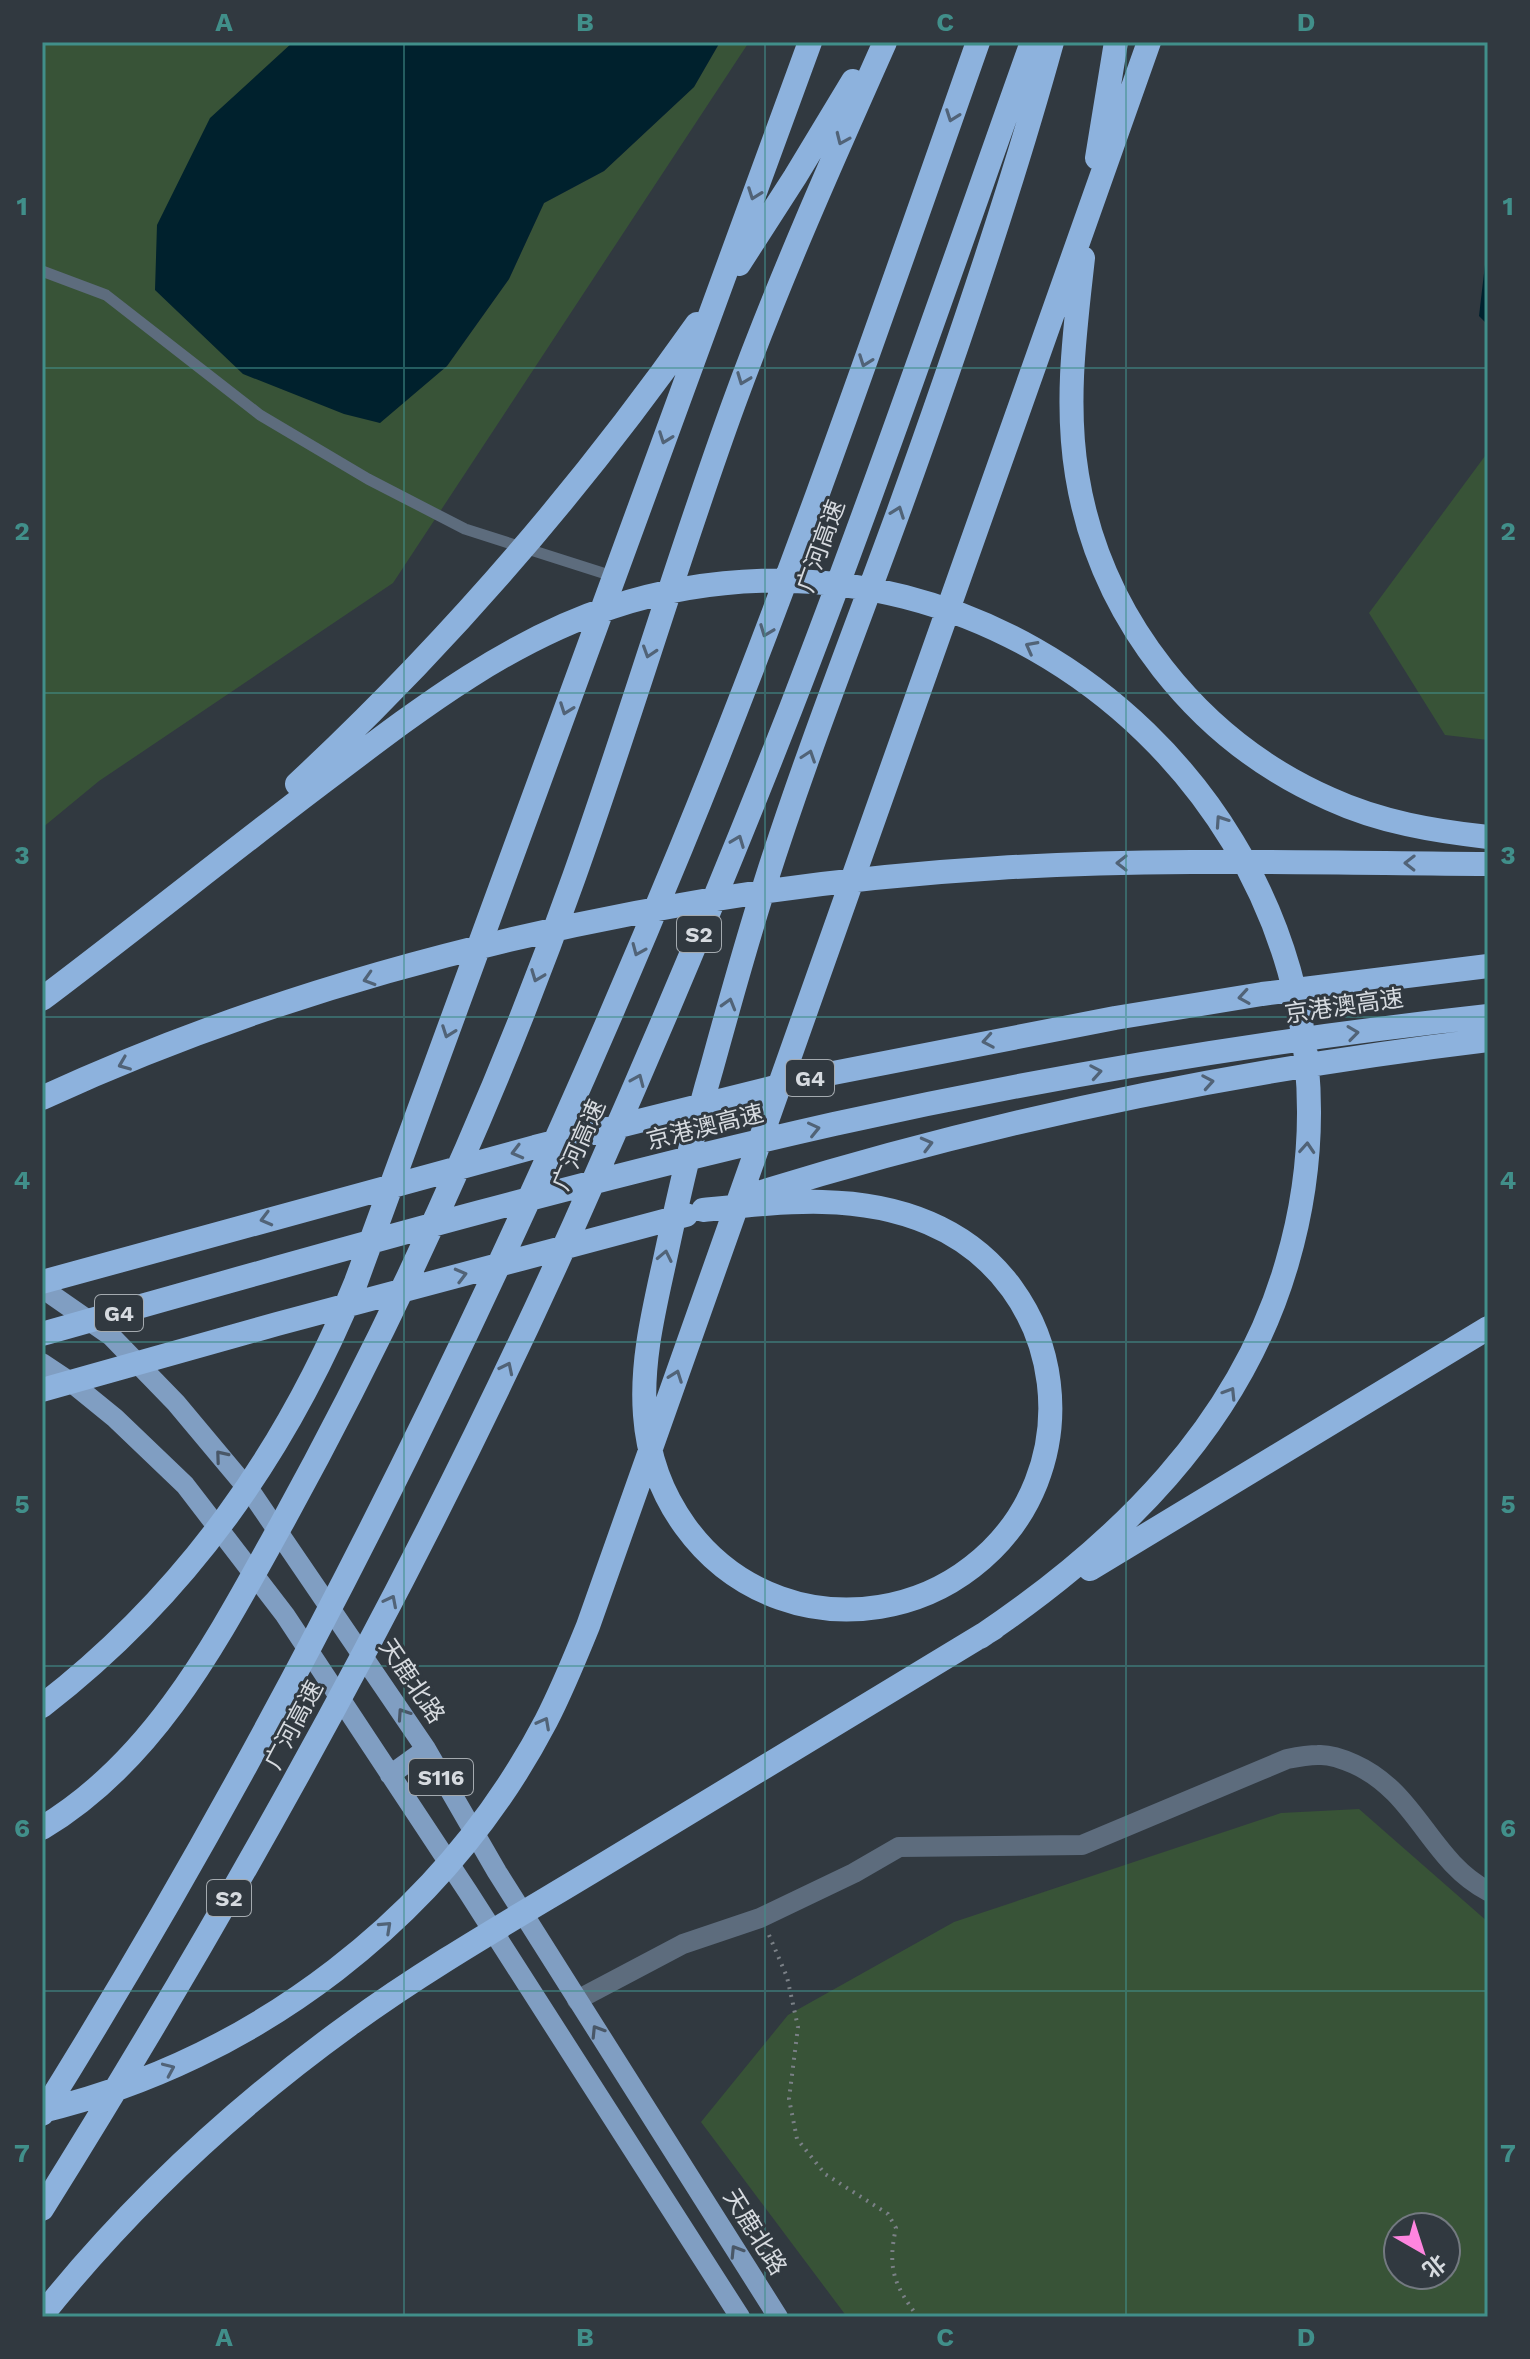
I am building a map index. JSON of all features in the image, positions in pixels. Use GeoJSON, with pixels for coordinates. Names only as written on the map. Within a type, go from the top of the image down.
{"type":"FeatureCollection","features":[{"type":"Feature","properties":{"kind":"highway"},"geometry":{"type":"LineString","coordinates":[[42,1706],[133,1626],[212,1538],[279,1441],[334,1336],[810,42]]}},
{"type":"Feature","properties":{"kind":"highway"},"geometry":{"type":"LineString","coordinates":[[80,971],[221,853],[323,759],[400,684],[543,524],[648,392],[737,267],[875,42]]}},
{"type":"Feature","properties":{"kind":"highway"},"geometry":{"type":"LineString","coordinates":[[42,1828],[102,1786],[131,1757],[158,1726],[191,1677],[318,1458],[430,1231],[523,1013],[573,880],[736,399],[831,163],[885,42]]}},
{"type":"Feature","properties":{"kind":"highway","name":"广河高速"},"geometry":{"type":"LineString","coordinates":[[42,2112],[124,1979],[245,1769],[326,1619],[424,1425],[549,1158],[683,844],[745,685],[978,42]]}},
{"type":"Feature","properties":{"kind":"highway","name":"广河高速"},"geometry":{"type":"LineString","coordinates":[[42,2209],[168,2003],[289,1793],[370,1642],[510,1362],[595,1178],[730,862],[793,703],[1032,42]]}},
{"type":"Feature","properties":{"kind":"highway"},"geometry":{"type":"LineString","coordinates":[[703,1210],[821,1201],[873,1206],[924,1220],[970,1246],[990,1262],[1015,1293],[1035,1327],[1043,1352],[1049,1378],[1050,1431],[1037,1482],[1026,1506],[994,1548],[953,1581],[929,1593],[891,1605],[852,1610],[812,1607],[774,1596],[728,1571],[690,1534],[663,1489],[654,1465],[644,1386],[650,1332],[701,1106],[765,883],[950,365],[1000,215],[1052,42]]}},
{"type":"Feature","properties":{"kind":"highway"},"geometry":{"type":"LineString","coordinates":[[1116,42],[1089,212],[1073,359],[1072,437],[1085,514],[1112,587],[1151,654],[1202,713],[1252,755],[1331,800],[1368,814],[1405,825],[1488,837]]}},
{"type":"Feature","properties":{"kind":"highway"},"geometry":{"type":"LineString","coordinates":[[42,2112],[116,2090],[213,2048],[292,2002],[345,1963],[423,1892],[457,1853],[511,1778],[545,1722],[588,1626],[1149,42]]}},
{"type":"Feature","properties":{"kind":"highway"},"geometry":{"type":"LineString","coordinates":[[42,999],[401,723],[532,639],[614,606],[672,592],[745,582],[834,584],[892,594],[963,615],[1003,632],[1067,668],[1115,703],[1178,764],[1230,836],[1252,874],[1280,942],[1296,999],[1308,1087],[1307,1145],[1298,1219],[1283,1276],[1256,1345],[1220,1409],[1185,1457],[1139,1508],[1069,1573],[980,1637]]}},
{"type":"Feature","properties":{"kind":"highway"},"geometry":{"type":"LineString","coordinates":[[42,1098],[176,1043],[376,976],[580,925],[683,905],[892,876],[997,868],[1117,863],[1488,864]]}},
{"type":"Feature","properties":{"kind":"highway","name":"京港澳高速"},"geometry":{"type":"LineString","coordinates":[[42,1285],[145,1253],[550,1143],[823,1075],[1115,1018],[1262,994],[1488,966]]}},
{"type":"Feature","properties":{"kind":"highway","name":"京港澳高速"},"geometry":{"type":"LineString","coordinates":[[42,1334],[676,1162],[849,1121],[1138,1065],[1269,1044],[1488,1016]]}},
{"type":"Feature","properties":{"kind":"highway"},"geometry":{"type":"LineString","coordinates":[[42,1390],[703,1210],[985,1129],[1128,1096],[1278,1070],[1488,1040]]}},
{"type":"Feature","properties":{"kind":"highway"},"geometry":{"type":"LineString","coordinates":[[42,2315],[138,2205],[234,2114],[307,2056],[411,1983],[1488,1328]]}},
{"type":"Feature","properties":{"kind":"main road","name":"天鹿北路"},"geometry":{"type":"LineString","coordinates":[[42,1285],[111,1336],[176,1403],[230,1466],[288,1545],[426,1749],[497,1872],[778,2317]]}},
{"type":"Feature","properties":{"kind":"main road","name":"S116"},"geometry":{"type":"LineString","coordinates":[[42,1363],[115,1418],[185,1485],[285,1615],[468,1892],[740,2317]]}},
{"type":"Feature","properties":{"kind":"main road"},"geometry":{"type":"LineString","coordinates":[[390,1775],[426,1749]]}},
{"type":"Feature","properties":{"kind":"main road"},"geometry":{"type":"LineString","coordinates":[[468,1892],[497,1872]]}},
{"type":"Feature","properties":{"kind":"street"},"geometry":{"type":"LineString","coordinates":[[577,2000],[683,1944],[760,1918],[854,1873],[899,1847],[1082,1845],[1287,1759],[1320,1754],[1344,1759],[1374,1773],[1400,1796],[1451,1863],[1472,1883],[1488,1891]]}},
{"type":"Feature","properties":{"kind":"lane"},"geometry":{"type":"LineString","coordinates":[[42,271],[106,295],[260,415],[368,479],[465,529],[606,574]]}},
{"type":"Feature","properties":{"kind":"path"},"geometry":{"type":"LineString","coordinates":[[760,1918],[787,1977],[798,2027],[789,2099],[797,2139],[825,2174],[888,2214],[896,2228],[891,2252],[894,2282],[918,2317]]}},
{"type":"Feature","properties":{"kind":"green space"},"geometry":{"type":"Polygon","coordinates":[[[42,42],[293,42],[290,44],[379,423],[447,366],[509,279],[544,203],[604,171],[694,87],[720,42],[749,42],[393,583],[99,781],[42,828],[42,42]]]}},
{"type":"Feature","properties":{"kind":"green space"},"geometry":{"type":"Polygon","coordinates":[[[1488,452],[1488,740],[1445,735],[1369,613],[1488,452]]]}},
{"type":"Feature","properties":{"kind":"green space"},"geometry":{"type":"Polygon","coordinates":[[[1359,1809],[1488,1922],[1488,2317],[847,2317],[701,2122],[788,2015],[954,1922],[1281,1813],[1359,1809]]]}},
{"type":"Feature","properties":{"kind":"water"},"geometry":{"type":"Polygon","coordinates":[[[293,42],[720,42],[694,87],[604,171],[544,203],[509,279],[447,366],[380,423],[344,414],[243,374],[155,290],[157,225],[210,118],[293,42]]]}},
{"type":"Feature","properties":{"kind":"water"},"geometry":{"type":"Polygon","coordinates":[[[1488,239],[1488,325],[1479,316],[1488,239]]]}}]}
